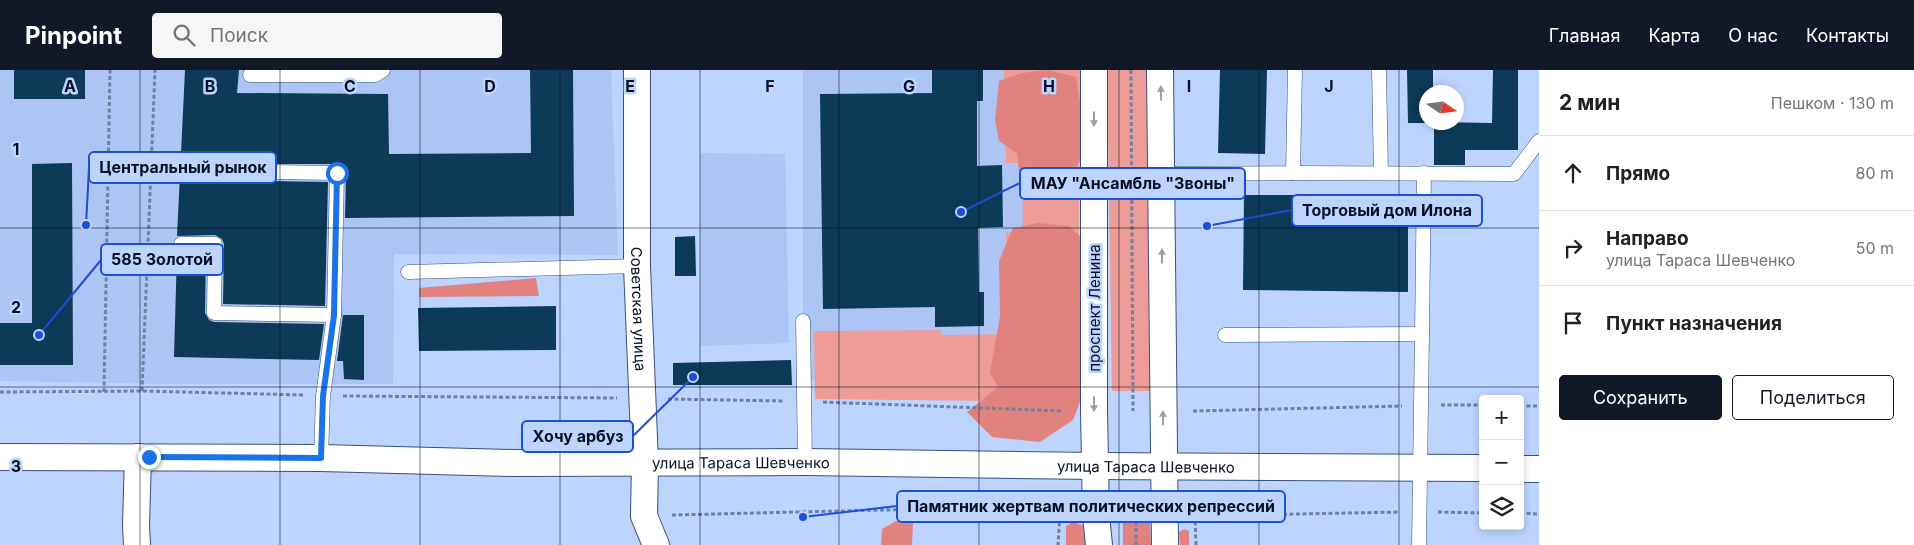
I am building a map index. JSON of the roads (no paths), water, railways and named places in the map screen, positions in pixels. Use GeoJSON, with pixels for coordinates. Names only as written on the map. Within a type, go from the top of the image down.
{"type":"FeatureCollection","features":[{"type":"Feature","properties":{"kind":"street","name":"Советская улица"},"geometry":{"type":"LineString","coordinates":[[637,70],[637,266],[645,463],[644,516],[656,545]]}},
{"type":"Feature","properties":{"kind":"street","name":"проспект Ленина"},"geometry":{"type":"LineString","coordinates":[[1094,70],[1096,515],[1100,545]]}},
{"type":"Feature","properties":{"kind":"street"},"geometry":{"type":"LineString","coordinates":[[1160,70],[1165,545]]}},
{"type":"Feature","properties":{"kind":"street","name":"улица Тараса Шевченко"},"geometry":{"type":"LineString","coordinates":[[0,457],[321,458],[513,463],[805,462],[1164,467],[1479,468]]}},
{"type":"Feature","properties":{"kind":"street"},"geometry":{"type":"LineString","coordinates":[[137,545],[138,457]]}},
{"type":"Feature","properties":{"kind":"street"},"geometry":{"type":"LineString","coordinates":[[1524,469],[1539,469]]}},
{"type":"Feature","properties":{"kind":"lane"},"geometry":{"type":"LineString","coordinates":[[250,75],[375,75],[383,70]]}},
{"type":"Feature","properties":{"kind":"lane"},"geometry":{"type":"LineString","coordinates":[[1293,173],[1295,70]]}},
{"type":"Feature","properties":{"kind":"lane"},"geometry":{"type":"LineString","coordinates":[[1379,70],[1382,173]]}},
{"type":"Feature","properties":{"kind":"lane"},"geometry":{"type":"LineString","coordinates":[[1161,174],[1514,174],[1539,141]]}},
{"type":"Feature","properties":{"kind":"lane"},"geometry":{"type":"LineString","coordinates":[[270,172],[337,173],[334,315],[323,396],[321,458]]}},
{"type":"Feature","properties":{"kind":"lane"},"geometry":{"type":"LineString","coordinates":[[1419,545],[1424,174]]}},
{"type":"Feature","properties":{"kind":"lane"},"geometry":{"type":"LineString","coordinates":[[182,244],[215,244],[214,313],[334,315]]}},
{"type":"Feature","properties":{"kind":"lane"},"geometry":{"type":"LineString","coordinates":[[408,272],[637,266]]}},
{"type":"Feature","properties":{"kind":"lane"},"geometry":{"type":"LineString","coordinates":[[803,321],[805,462]]}},
{"type":"Feature","properties":{"kind":"lane"},"geometry":{"type":"LineString","coordinates":[[1225,335],[1422,334]]}},
{"type":"Feature","properties":{"kind":"place","name":"МАУ \"Ансамбль \"Звоны\""},"geometry":{"type":"Point","coordinates":[961,212]}},
{"type":"Feature","properties":{"kind":"place","name":"Центральный рынок"},"geometry":{"type":"Point","coordinates":[86,225]}},
{"type":"Feature","properties":{"kind":"place","name":"Торговый дом Илона"},"geometry":{"type":"Point","coordinates":[1207,226]}},
{"type":"Feature","properties":{"kind":"place","name":"585 Золотой"},"geometry":{"type":"Point","coordinates":[39,335]}},
{"type":"Feature","properties":{"kind":"place","name":"Хочу арбуз"},"geometry":{"type":"Point","coordinates":[693,377]}},
{"type":"Feature","properties":{"kind":"place","name":"Памятник жертвам политических репрессий"},"geometry":{"type":"Point","coordinates":[803,517]}}]}
